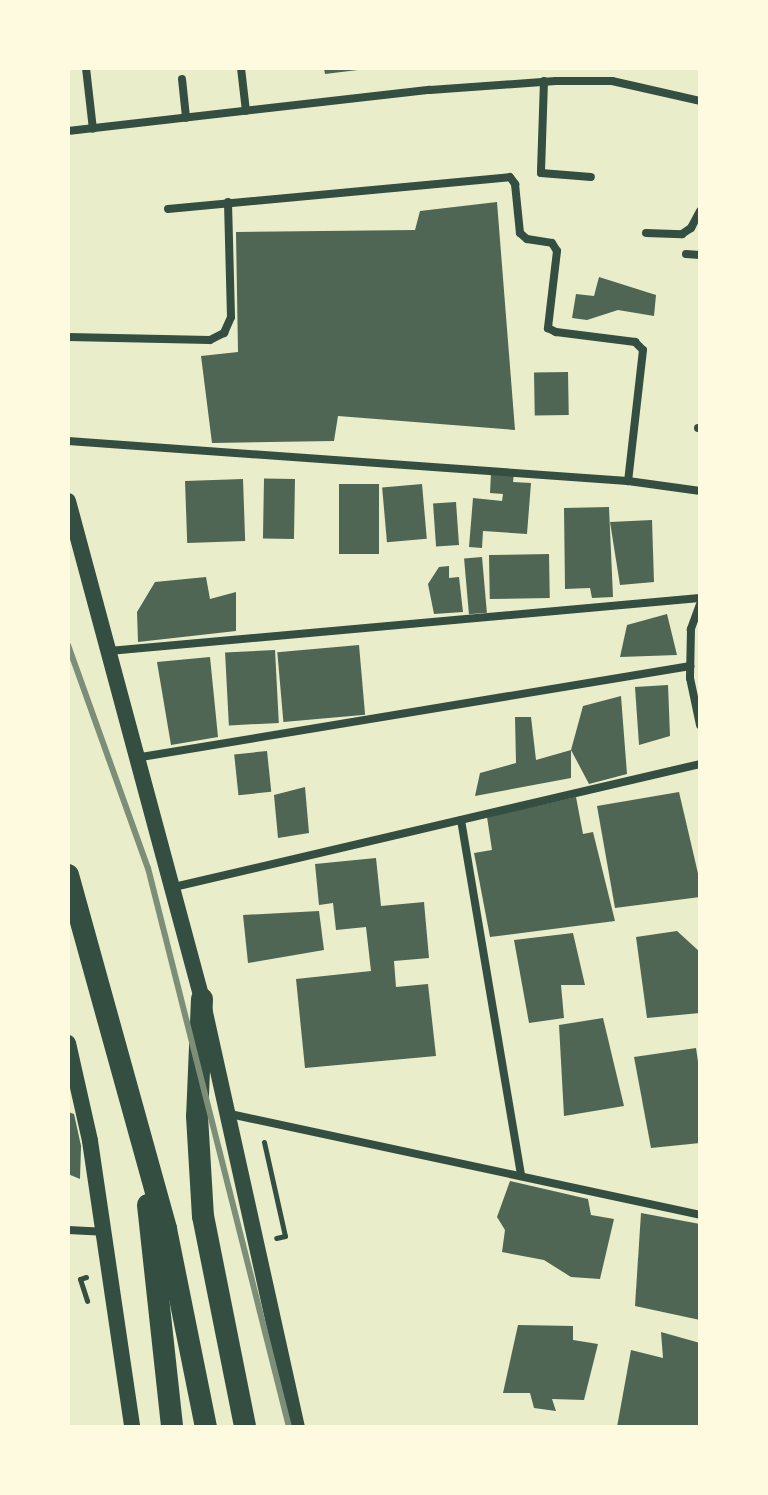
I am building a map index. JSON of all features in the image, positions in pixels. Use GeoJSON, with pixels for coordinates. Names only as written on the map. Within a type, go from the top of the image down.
{"type":"FeatureCollection","features":[{"type":"Feature","properties":{"kind":"highway"},"geometry":{"type":"LineString","coordinates":[[68,875],[183,1301],[206,1427]]}},
{"type":"Feature","properties":{"kind":"highway"},"geometry":{"type":"LineString","coordinates":[[202,999],[197,1116],[203,1216],[245,1427]]}},
{"type":"Feature","properties":{"kind":"highway"},"geometry":{"type":"LineString","coordinates":[[141,1148],[172,1427]]}},
{"type":"Feature","properties":{"kind":"main road"},"geometry":{"type":"LineString","coordinates":[[68,501],[202,999],[230,1114],[297,1427]]}},
{"type":"Feature","properties":{"kind":"main road"},"geometry":{"type":"LineString","coordinates":[[68,1043],[90,1141],[132,1427]]}},
{"type":"Feature","properties":{"kind":"street"},"geometry":{"type":"LineString","coordinates":[[86,68],[93,129]]}},
{"type":"Feature","properties":{"kind":"street"},"geometry":{"type":"LineString","coordinates":[[241,68],[246,111]]}},
{"type":"Feature","properties":{"kind":"street"},"geometry":{"type":"LineString","coordinates":[[182,79],[186,118]]}},
{"type":"Feature","properties":{"kind":"street"},"geometry":{"type":"LineString","coordinates":[[68,131],[430,90],[544,81],[612,81],[700,101]]}},
{"type":"Feature","properties":{"kind":"street"},"geometry":{"type":"LineString","coordinates":[[544,81],[540,172],[544,175],[591,177]]}},
{"type":"Feature","properties":{"kind":"street"},"geometry":{"type":"LineString","coordinates":[[168,209],[510,177],[515,184],[520,233],[527,239],[552,243],[557,251],[548,328],[556,332],[635,342],[643,350],[628,481]]}},
{"type":"Feature","properties":{"kind":"street"},"geometry":{"type":"LineString","coordinates":[[68,337],[210,340],[224,333],[231,317],[228,202]]}},
{"type":"Feature","properties":{"kind":"street"},"geometry":{"type":"LineString","coordinates":[[646,233],[682,234],[691,228],[700,211]]}},
{"type":"Feature","properties":{"kind":"street"},"geometry":{"type":"LineString","coordinates":[[686,254],[700,255]]}},
{"type":"Feature","properties":{"kind":"street"},"geometry":{"type":"LineString","coordinates":[[68,441],[628,481],[700,491]]}},
{"type":"Feature","properties":{"kind":"street"},"geometry":{"type":"LineString","coordinates":[[109,651],[700,601],[691,629],[690,666],[700,725]]}},
{"type":"Feature","properties":{"kind":"street"},"geometry":{"type":"LineString","coordinates":[[135,758],[690,666]]}},
{"type":"Feature","properties":{"kind":"street"},"geometry":{"type":"LineString","coordinates":[[174,887],[700,764]]}},
{"type":"Feature","properties":{"kind":"street"},"geometry":{"type":"LineString","coordinates":[[461,820],[521,1174]]}},
{"type":"Feature","properties":{"kind":"street"},"geometry":{"type":"LineString","coordinates":[[230,1114],[521,1174],[700,1215]]}},
{"type":"Feature","properties":{"kind":"street"},"geometry":{"type":"LineString","coordinates":[[68,1230],[103,1232]]}},
{"type":"Feature","properties":{"kind":"path"},"geometry":{"type":"LineString","coordinates":[[260,1122],[285,1236]]}},
{"type":"Feature","properties":{"kind":"building"},"geometry":{"type":"Polygon","coordinates":[[[324,68],[358,68],[358,70],[325,74],[324,68]]]}},
{"type":"Feature","properties":{"kind":"building"},"geometry":{"type":"Polygon","coordinates":[[[497,202],[515,430],[338,416],[334,441],[212,443],[201,356],[238,352],[236,232],[415,230],[420,211],[497,202]]]}},
{"type":"Feature","properties":{"kind":"building"},"geometry":{"type":"Polygon","coordinates":[[[599,277],[656,295],[654,316],[618,310],[587,320],[572,318],[576,294],[594,296],[599,277]]]}},
{"type":"Feature","properties":{"kind":"building"},"geometry":{"type":"Polygon","coordinates":[[[568,372],[569,415],[535,416],[534,373],[568,372]]]}},
{"type":"Feature","properties":{"kind":"building"},"geometry":{"type":"Polygon","coordinates":[[[491,472],[514,474],[513,482],[531,483],[527,534],[483,531],[482,548],[469,547],[473,498],[502,501],[503,494],[490,493],[491,472]]]}},
{"type":"Feature","properties":{"kind":"building"},"geometry":{"type":"Polygon","coordinates":[[[264,478],[295,479],[294,539],[263,538],[264,478]]]}},
{"type":"Feature","properties":{"kind":"building"},"geometry":{"type":"Polygon","coordinates":[[[243,479],[245,541],[187,543],[185,481],[243,479]]]}},
{"type":"Feature","properties":{"kind":"building"},"geometry":{"type":"Polygon","coordinates":[[[339,484],[379,484],[379,554],[339,554],[339,484]]]}},
{"type":"Feature","properties":{"kind":"building"},"geometry":{"type":"Polygon","coordinates":[[[422,484],[427,539],[387,542],[382,487],[422,484]]]}},
{"type":"Feature","properties":{"kind":"building"},"geometry":{"type":"Polygon","coordinates":[[[456,502],[459,545],[436,546],[433,504],[456,502]]]}},
{"type":"Feature","properties":{"kind":"building"},"geometry":{"type":"Polygon","coordinates":[[[609,507],[613,597],[592,598],[590,588],[565,589],[564,508],[609,507]]]}},
{"type":"Feature","properties":{"kind":"building"},"geometry":{"type":"Polygon","coordinates":[[[652,520],[654,582],[620,585],[610,522],[652,520]]]}},
{"type":"Feature","properties":{"kind":"building"},"geometry":{"type":"Polygon","coordinates":[[[549,554],[550,598],[490,599],[489,555],[549,554]]]}},
{"type":"Feature","properties":{"kind":"building"},"geometry":{"type":"Polygon","coordinates":[[[482,557],[487,613],[469,614],[464,559],[482,557]]]}},
{"type":"Feature","properties":{"kind":"building"},"geometry":{"type":"Polygon","coordinates":[[[449,566],[449,578],[459,577],[463,612],[434,614],[428,584],[439,567],[449,566]]]}},
{"type":"Feature","properties":{"kind":"building"},"geometry":{"type":"Polygon","coordinates":[[[206,577],[210,599],[236,592],[236,631],[138,642],[137,612],[155,582],[206,577]]]}},
{"type":"Feature","properties":{"kind":"building"},"geometry":{"type":"Polygon","coordinates":[[[667,614],[677,655],[620,657],[627,625],[667,614]]]}},
{"type":"Feature","properties":{"kind":"building"},"geometry":{"type":"Polygon","coordinates":[[[359,645],[365,715],[283,722],[277,652],[359,645]]]}},
{"type":"Feature","properties":{"kind":"building"},"geometry":{"type":"Polygon","coordinates":[[[275,650],[279,723],[229,726],[225,653],[275,650]]]}},
{"type":"Feature","properties":{"kind":"building"},"geometry":{"type":"Polygon","coordinates":[[[210,657],[218,737],[171,745],[157,662],[210,657]]]}},
{"type":"Feature","properties":{"kind":"building"},"geometry":{"type":"Polygon","coordinates":[[[668,685],[670,736],[639,745],[635,687],[668,685]]]}},
{"type":"Feature","properties":{"kind":"building"},"geometry":{"type":"Polygon","coordinates":[[[621,696],[627,774],[589,784],[571,750],[583,706],[621,696]]]}},
{"type":"Feature","properties":{"kind":"building"},"geometry":{"type":"Polygon","coordinates":[[[515,717],[531,717],[536,760],[571,750],[571,778],[475,796],[480,773],[516,763],[515,717]]]}},
{"type":"Feature","properties":{"kind":"building"},"geometry":{"type":"Polygon","coordinates":[[[267,751],[271,792],[238,795],[234,754],[267,751]]]}},
{"type":"Feature","properties":{"kind":"building"},"geometry":{"type":"Polygon","coordinates":[[[305,787],[309,833],[278,838],[274,795],[305,787]]]}},
{"type":"Feature","properties":{"kind":"building"},"geometry":{"type":"Polygon","coordinates":[[[679,792],[700,882],[700,897],[615,908],[597,806],[679,792]]]}},
{"type":"Feature","properties":{"kind":"building"},"geometry":{"type":"Polygon","coordinates":[[[576,797],[583,834],[593,832],[615,921],[490,937],[474,853],[492,850],[487,817],[576,797]]]}},
{"type":"Feature","properties":{"kind":"building"},"geometry":{"type":"Polygon","coordinates":[[[376,858],[381,906],[424,902],[429,958],[394,961],[396,987],[428,984],[436,1056],[305,1068],[296,979],[371,971],[366,927],[336,930],[333,903],[319,905],[315,864],[376,858]]]}},
{"type":"Feature","properties":{"kind":"building"},"geometry":{"type":"Polygon","coordinates":[[[319,911],[324,950],[248,963],[243,915],[319,911]]]}},
{"type":"Feature","properties":{"kind":"building"},"geometry":{"type":"Polygon","coordinates":[[[677,931],[700,952],[700,1013],[647,1018],[636,937],[677,931]]]}},
{"type":"Feature","properties":{"kind":"building"},"geometry":{"type":"Polygon","coordinates":[[[573,933],[585,985],[561,985],[564,1018],[529,1023],[514,940],[573,933]]]}},
{"type":"Feature","properties":{"kind":"building"},"geometry":{"type":"Polygon","coordinates":[[[603,1018],[624,1106],[564,1116],[559,1025],[603,1018]]]}},
{"type":"Feature","properties":{"kind":"building"},"geometry":{"type":"Polygon","coordinates":[[[696,1048],[700,1075],[700,1143],[651,1148],[634,1057],[696,1048]]]}},
{"type":"Feature","properties":{"kind":"building"},"geometry":{"type":"Polygon","coordinates":[[[68,1112],[74,1114],[81,1146],[80,1179],[68,1174],[68,1112]]]}},
{"type":"Feature","properties":{"kind":"building"},"geometry":{"type":"Polygon","coordinates":[[[510,1181],[588,1199],[591,1215],[614,1219],[600,1279],[571,1277],[544,1260],[502,1252],[505,1230],[497,1217],[510,1181]]]}},
{"type":"Feature","properties":{"kind":"building"},"geometry":{"type":"Polygon","coordinates":[[[641,1213],[700,1224],[700,1320],[635,1306],[641,1213]]]}},
{"type":"Feature","properties":{"kind":"building"},"geometry":{"type":"Polygon","coordinates":[[[518,1325],[573,1326],[573,1340],[598,1344],[584,1400],[552,1399],[556,1411],[534,1408],[530,1393],[503,1393],[518,1325]]]}},
{"type":"Feature","properties":{"kind":"building"},"geometry":{"type":"Polygon","coordinates":[[[661,1332],[700,1343],[700,1427],[617,1427],[631,1350],[663,1358],[661,1332]]]}},
{"type":"Feature","properties":{"kind":"railway"},"geometry":{"type":"LineString","coordinates":[[68,645],[148,868],[289,1427]]}}]}
